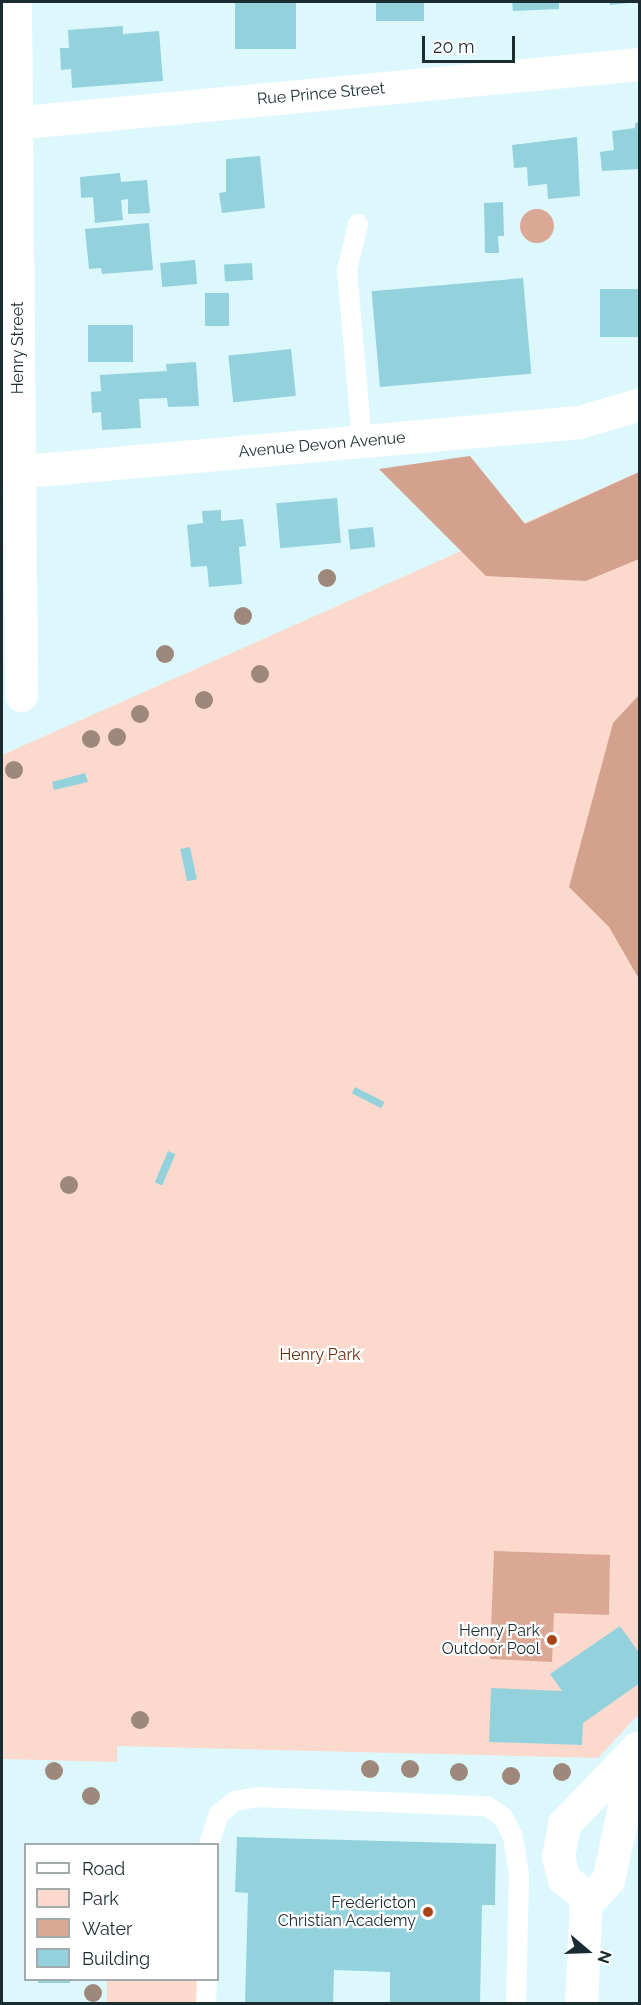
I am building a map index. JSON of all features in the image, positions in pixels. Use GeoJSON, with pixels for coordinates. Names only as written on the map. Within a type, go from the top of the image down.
{"type":"FeatureCollection","features":[{"type":"Feature","properties":{"kind":"street","name":"Henry Street"},"geometry":{"type":"LineString","coordinates":[[15,2],[9,123],[10,473],[21,695]]}},
{"type":"Feature","properties":{"kind":"street","name":"Rue Prince Street"},"geometry":{"type":"LineString","coordinates":[[9,123],[639,64]]}},
{"type":"Feature","properties":{"kind":"street","name":"Avenue Devon Avenue"},"geometry":{"type":"LineString","coordinates":[[10,473],[579,422],[639,404]]}},
{"type":"Feature","properties":{"kind":"street"},"geometry":{"type":"LineString","coordinates":[[586,1896],[595,1894],[608,1880],[638,1747]]}},
{"type":"Feature","properties":{"kind":"street"},"geometry":{"type":"LineString","coordinates":[[586,1896],[564,1879],[558,1856],[564,1824],[638,1747]]}},
{"type":"Feature","properties":{"kind":"street"},"geometry":{"type":"LineString","coordinates":[[581,2004],[586,1896]]}},
{"type":"Feature","properties":{"kind":"lane"},"geometry":{"type":"LineString","coordinates":[[358,224],[347,270],[362,441]]}},
{"type":"Feature","properties":{"kind":"lane"},"geometry":{"type":"LineString","coordinates":[[210,1843],[219,1814],[235,1801],[258,1797],[487,1806],[503,1817],[513,1837],[519,1874],[516,2004]]}},
{"type":"Feature","properties":{"kind":"lane"},"geometry":{"type":"LineString","coordinates":[[206,2004],[207,1981]]}},
{"type":"Feature","properties":{"kind":"green space","name":"Henry Park"},"geometry":{"type":"Polygon","coordinates":[[[639,472],[640,733],[632,739],[640,997],[639,1714],[598,1758],[117,1746],[117,1762],[2,1759],[2,755],[639,472]]]}},
{"type":"Feature","properties":{"kind":"green space"},"geometry":{"type":"Polygon","coordinates":[[[107,1981],[207,1981],[207,2004],[107,2004],[107,1981]]]}},
{"type":"Feature","properties":{"kind":"shaded area"},"geometry":{"type":"Polygon","coordinates":[[[470,456],[525,524],[639,472],[639,559],[586,581],[486,576],[379,469],[470,456]]]}},
{"type":"Feature","properties":{"kind":"shaded area"},"geometry":{"type":"Polygon","coordinates":[[[639,695],[639,979],[609,927],[569,887],[613,723],[639,695]]]}},
{"type":"Feature","properties":{"kind":"water"},"geometry":{"type":"Polygon","coordinates":[[[537,209],[549,214],[554,226],[549,238],[537,243],[525,238],[520,226],[525,214],[537,209]]]}},
{"type":"Feature","properties":{"kind":"water"},"geometry":{"type":"Polygon","coordinates":[[[494,1551],[610,1555],[609,1615],[554,1613],[552,1662],[490,1659],[494,1551]]]}},
{"type":"Feature","properties":{"kind":"building"},"geometry":{"type":"Polygon","coordinates":[[[235,2],[296,2],[296,49],[235,49],[235,2]]]}},
{"type":"Feature","properties":{"kind":"building"},"geometry":{"type":"Polygon","coordinates":[[[376,2],[424,2],[424,21],[376,21],[376,2]]]}},
{"type":"Feature","properties":{"kind":"building"},"geometry":{"type":"Polygon","coordinates":[[[512,2],[559,2],[559,9],[513,11],[512,2]]]}},
{"type":"Feature","properties":{"kind":"building"},"geometry":{"type":"Polygon","coordinates":[[[610,2],[628,2],[628,3],[610,5],[610,2]]]}},
{"type":"Feature","properties":{"kind":"building"},"geometry":{"type":"Polygon","coordinates":[[[123,26],[123,34],[159,31],[163,81],[72,88],[71,69],[61,70],[60,48],[69,48],[68,30],[123,26]]]}},
{"type":"Feature","properties":{"kind":"building"},"geometry":{"type":"Polygon","coordinates":[[[640,122],[640,169],[602,171],[600,152],[614,150],[612,131],[635,128],[635,123],[640,122]]]}},
{"type":"Feature","properties":{"kind":"building"},"geometry":{"type":"Polygon","coordinates":[[[577,137],[580,196],[548,199],[547,184],[528,186],[527,167],[514,168],[512,145],[577,137]]]}},
{"type":"Feature","properties":{"kind":"building"},"geometry":{"type":"Polygon","coordinates":[[[260,156],[265,208],[222,213],[219,193],[226,192],[226,159],[260,156]]]}},
{"type":"Feature","properties":{"kind":"building"},"geometry":{"type":"Polygon","coordinates":[[[120,173],[121,182],[147,180],[150,213],[128,214],[128,199],[121,200],[123,220],[95,223],[93,197],[81,198],[80,177],[120,173]]]}},
{"type":"Feature","properties":{"kind":"building"},"geometry":{"type":"Polygon","coordinates":[[[503,202],[504,236],[498,236],[499,253],[485,253],[484,203],[503,202]]]}},
{"type":"Feature","properties":{"kind":"building"},"geometry":{"type":"Polygon","coordinates":[[[149,223],[153,270],[102,274],[101,268],[89,269],[85,229],[149,223]]]}},
{"type":"Feature","properties":{"kind":"building"},"geometry":{"type":"Polygon","coordinates":[[[195,260],[197,284],[162,287],[160,263],[195,260]]]}},
{"type":"Feature","properties":{"kind":"building"},"geometry":{"type":"Polygon","coordinates":[[[252,263],[253,280],[225,281],[224,264],[252,263]]]}},
{"type":"Feature","properties":{"kind":"building"},"geometry":{"type":"Polygon","coordinates":[[[523,278],[531,374],[380,387],[372,291],[523,278]]]}},
{"type":"Feature","properties":{"kind":"building"},"geometry":{"type":"Polygon","coordinates":[[[600,289],[640,289],[640,337],[600,337],[600,289]]]}},
{"type":"Feature","properties":{"kind":"building"},"geometry":{"type":"Polygon","coordinates":[[[205,293],[229,293],[229,326],[205,326],[205,293]]]}},
{"type":"Feature","properties":{"kind":"building"},"geometry":{"type":"Polygon","coordinates":[[[88,325],[133,325],[133,362],[88,362],[88,325]]]}},
{"type":"Feature","properties":{"kind":"building"},"geometry":{"type":"Polygon","coordinates":[[[291,349],[296,396],[233,402],[228,356],[291,349]]]}},
{"type":"Feature","properties":{"kind":"building"},"geometry":{"type":"Polygon","coordinates":[[[196,362],[199,406],[168,407],[167,398],[139,399],[141,428],[102,430],[101,412],[92,413],[91,392],[101,391],[100,375],[167,371],[166,364],[196,362]]]}},
{"type":"Feature","properties":{"kind":"building"},"geometry":{"type":"Polygon","coordinates":[[[337,498],[341,543],[280,548],[276,503],[337,498]]]}},
{"type":"Feature","properties":{"kind":"building"},"geometry":{"type":"Polygon","coordinates":[[[221,510],[221,521],[243,519],[246,546],[239,547],[242,584],[209,587],[207,566],[191,567],[187,525],[203,523],[202,511],[221,510]]]}},
{"type":"Feature","properties":{"kind":"building"},"geometry":{"type":"Polygon","coordinates":[[[373,527],[375,547],[350,550],[348,530],[373,527]]]}},
{"type":"Feature","properties":{"kind":"building"},"geometry":{"type":"Polygon","coordinates":[[[85,773],[88,782],[54,790],[52,782],[85,773]]]}},
{"type":"Feature","properties":{"kind":"building"},"geometry":{"type":"Polygon","coordinates":[[[190,847],[197,879],[187,881],[180,849],[190,847]]]}},
{"type":"Feature","properties":{"kind":"building"},"geometry":{"type":"Polygon","coordinates":[[[355,1087],[384,1102],[381,1108],[352,1093],[355,1087]]]}},
{"type":"Feature","properties":{"kind":"building"},"geometry":{"type":"Polygon","coordinates":[[[168,1151],[175,1154],[162,1185],[155,1182],[168,1151]]]}},
{"type":"Feature","properties":{"kind":"building"},"geometry":{"type":"Polygon","coordinates":[[[620,1626],[640,1654],[640,1683],[583,1723],[582,1745],[489,1742],[491,1688],[562,1691],[550,1674],[620,1626]]]}},
{"type":"Feature","properties":{"kind":"building"},"geometry":{"type":"Polygon","coordinates":[[[237,1837],[496,1844],[495,1905],[482,1905],[480,2004],[390,2004],[390,1972],[334,1970],[333,2004],[245,2004],[248,1893],[235,1892],[237,1837]]]}},
{"type":"Feature","properties":{"kind":"building"},"geometry":{"type":"Polygon","coordinates":[[[38,1981],[70,1981],[70,1983],[38,1983],[38,1981]]]}},
{"type":"Feature","properties":{"kind":"place","name":"Henry Park Outdoor Pool"},"geometry":{"type":"Point","coordinates":[552,1640]}},
{"type":"Feature","properties":{"kind":"place","name":"Fredericton Christian Academy"},"geometry":{"type":"Point","coordinates":[428,1912]}}]}
